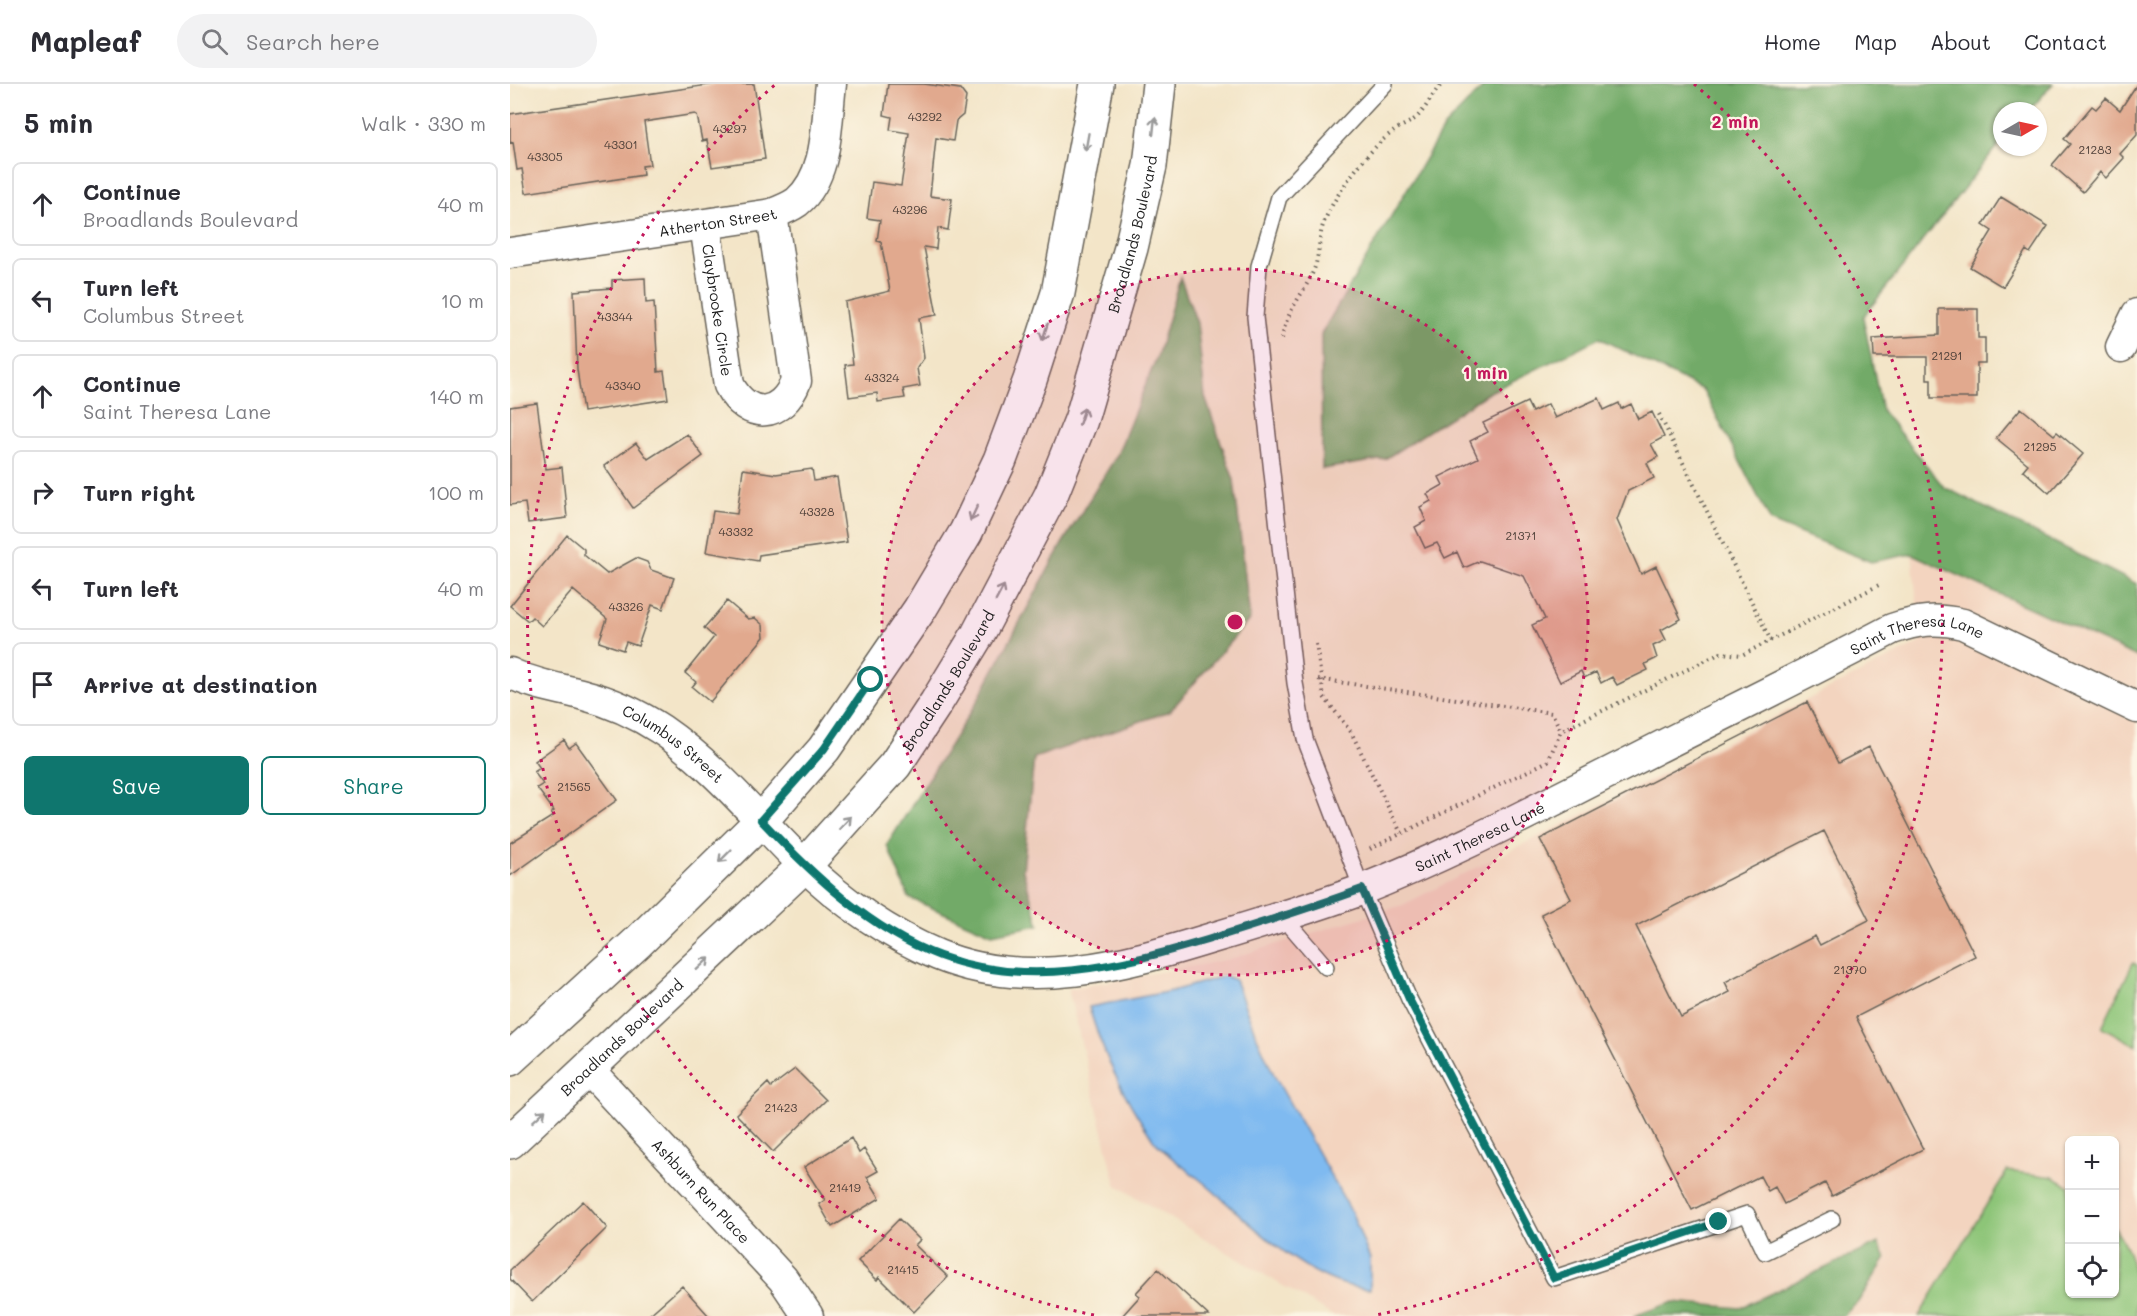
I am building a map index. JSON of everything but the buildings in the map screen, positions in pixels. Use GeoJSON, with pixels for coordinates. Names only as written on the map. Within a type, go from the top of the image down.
{"type":"FeatureCollection","features":[{"type":"Feature","properties":{"kind":"main road"},"geometry":{"type":"LineString","coordinates":[[510,1059],[638,942],[761,820],[824,749],[920,609],[966,532],[1000,460],[1030,381],[1058,293],[1097,84]]}},
{"type":"Feature","properties":{"kind":"main road","name":"Broadlands Boulevard"},"geometry":{"type":"LineString","coordinates":[[510,1142],[804,866],[849,818],[901,756],[978,634],[1051,495],[1081,420],[1131,248],[1150,166],[1159,84]]}},
{"type":"Feature","properties":{"kind":"street","name":"Atherton Street"},"geometry":{"type":"LineString","coordinates":[[510,253],[772,214],[796,203],[812,185],[821,164],[831,84]]}},
{"type":"Feature","properties":{"kind":"street","name":"Claybrooke Circle"},"geometry":{"type":"LineString","coordinates":[[705,225],[729,385],[736,399],[748,408],[764,411],[779,406],[790,396],[796,381],[772,214]]}},
{"type":"Feature","properties":{"kind":"street"},"geometry":{"type":"LineString","coordinates":[[2121,347],[2137,314]]}},
{"type":"Feature","properties":{"kind":"street","name":"Saint Theresa Lane"},"geometry":{"type":"LineString","coordinates":[[804,866],[830,889],[901,937],[939,956],[976,967],[1017,973],[1092,969],[1155,955],[1283,917],[1362,889],[1475,839],[1892,629],[1917,620],[1940,619],[1963,624],[2137,708]]}},
{"type":"Feature","properties":{"kind":"street","name":"Columbus Street"},"geometry":{"type":"LineString","coordinates":[[511,676],[589,696],[631,712],[654,726],[702,760],[804,866]]}},
{"type":"Feature","properties":{"kind":"street","name":"Ashburn Run Place"},"geometry":{"type":"LineString","coordinates":[[589,1070],[783,1279],[808,1316]]}},
{"type":"Feature","properties":{"kind":"lane"},"geometry":{"type":"LineString","coordinates":[[1385,84],[1279,197],[1259,266],[1255,317],[1295,682],[1305,739],[1362,889],[1409,999],[1554,1278],[1747,1214],[1765,1252],[1832,1219]]}},
{"type":"Feature","properties":{"kind":"lane"},"geometry":{"type":"LineString","coordinates":[[1283,917],[1326,967]]}},
{"type":"Feature","properties":{"kind":"path"},"geometry":{"type":"LineString","coordinates":[[1281,345],[1285,320],[1312,273],[1323,225],[1338,195],[1369,156],[1393,131],[1415,119],[1430,104],[1435,91],[1442,84]]}},
{"type":"Feature","properties":{"kind":"path"},"geometry":{"type":"LineString","coordinates":[[1659,414],[1771,641]]}},
{"type":"Feature","properties":{"kind":"path"},"geometry":{"type":"LineString","coordinates":[[1351,858],[1548,761],[1561,731],[1721,653],[1742,656],[1879,585]]}},
{"type":"Feature","properties":{"kind":"path"},"geometry":{"type":"LineString","coordinates":[[1315,633],[1324,697],[1352,732],[1401,833]]}},
{"type":"Feature","properties":{"kind":"path"},"geometry":{"type":"LineString","coordinates":[[1295,682],[1320,679],[1552,713],[1561,731]]}},
{"type":"Feature","properties":{"kind":"shaded area"},"geometry":{"type":"Polygon","coordinates":[[[1912,554],[2137,657],[2137,1316],[1333,1316],[1116,1185],[1068,989],[1226,960],[1403,905],[1921,642],[1912,554]]]}},
{"type":"Feature","properties":{"kind":"green space"},"geometry":{"type":"Polygon","coordinates":[[[1486,84],[2053,84],[2037,102],[1993,102],[1993,151],[1863,317],[1882,411],[1944,487],[2137,584],[2137,657],[1912,554],[1871,562],[1771,522],[1703,390],[1599,338],[1488,393],[1385,459],[1322,469],[1321,334],[1444,127],[1486,84]]]}},
{"type":"Feature","properties":{"kind":"green space"},"geometry":{"type":"Polygon","coordinates":[[[1180,277],[1197,323],[1205,397],[1234,480],[1250,619],[1170,711],[1034,758],[1023,871],[1039,925],[992,934],[909,898],[887,845],[976,703],[1062,544],[1117,455],[1158,354],[1180,277]]]}},
{"type":"Feature","properties":{"kind":"green space"},"geometry":{"type":"Polygon","coordinates":[[[2133,963],[2137,965],[2137,1046],[2102,1027],[2133,963]]]}},
{"type":"Feature","properties":{"kind":"green space"},"geometry":{"type":"Polygon","coordinates":[[[2007,1171],[2053,1177],[2065,1184],[2065,1298],[2119,1298],[2119,1235],[2133,1270],[2136,1316],[1919,1316],[2007,1171]]]}},
{"type":"Feature","properties":{"kind":"green space"},"geometry":{"type":"Polygon","coordinates":[[[1878,1243],[1886,1258],[1858,1302],[1843,1316],[1633,1316],[1674,1302],[1740,1308],[1878,1243]]]}},
{"type":"Feature","properties":{"kind":"water"},"geometry":{"type":"Polygon","coordinates":[[[1225,976],[1235,980],[1275,1077],[1352,1213],[1370,1259],[1370,1289],[1347,1285],[1324,1277],[1302,1264],[1260,1232],[1157,1144],[1115,1075],[1089,1007],[1172,991],[1225,976]]]}},
{"type":"Feature","properties":{"kind":"route"},"geometry":{"type":"LineString","coordinates":[[871,680],[824,749],[761,820],[804,866],[830,889],[901,937],[939,956],[976,967],[1017,973],[1045,974],[1092,969],[1155,955],[1283,917],[1362,889],[1409,999],[1554,1278],[1719,1222]]}}]}
